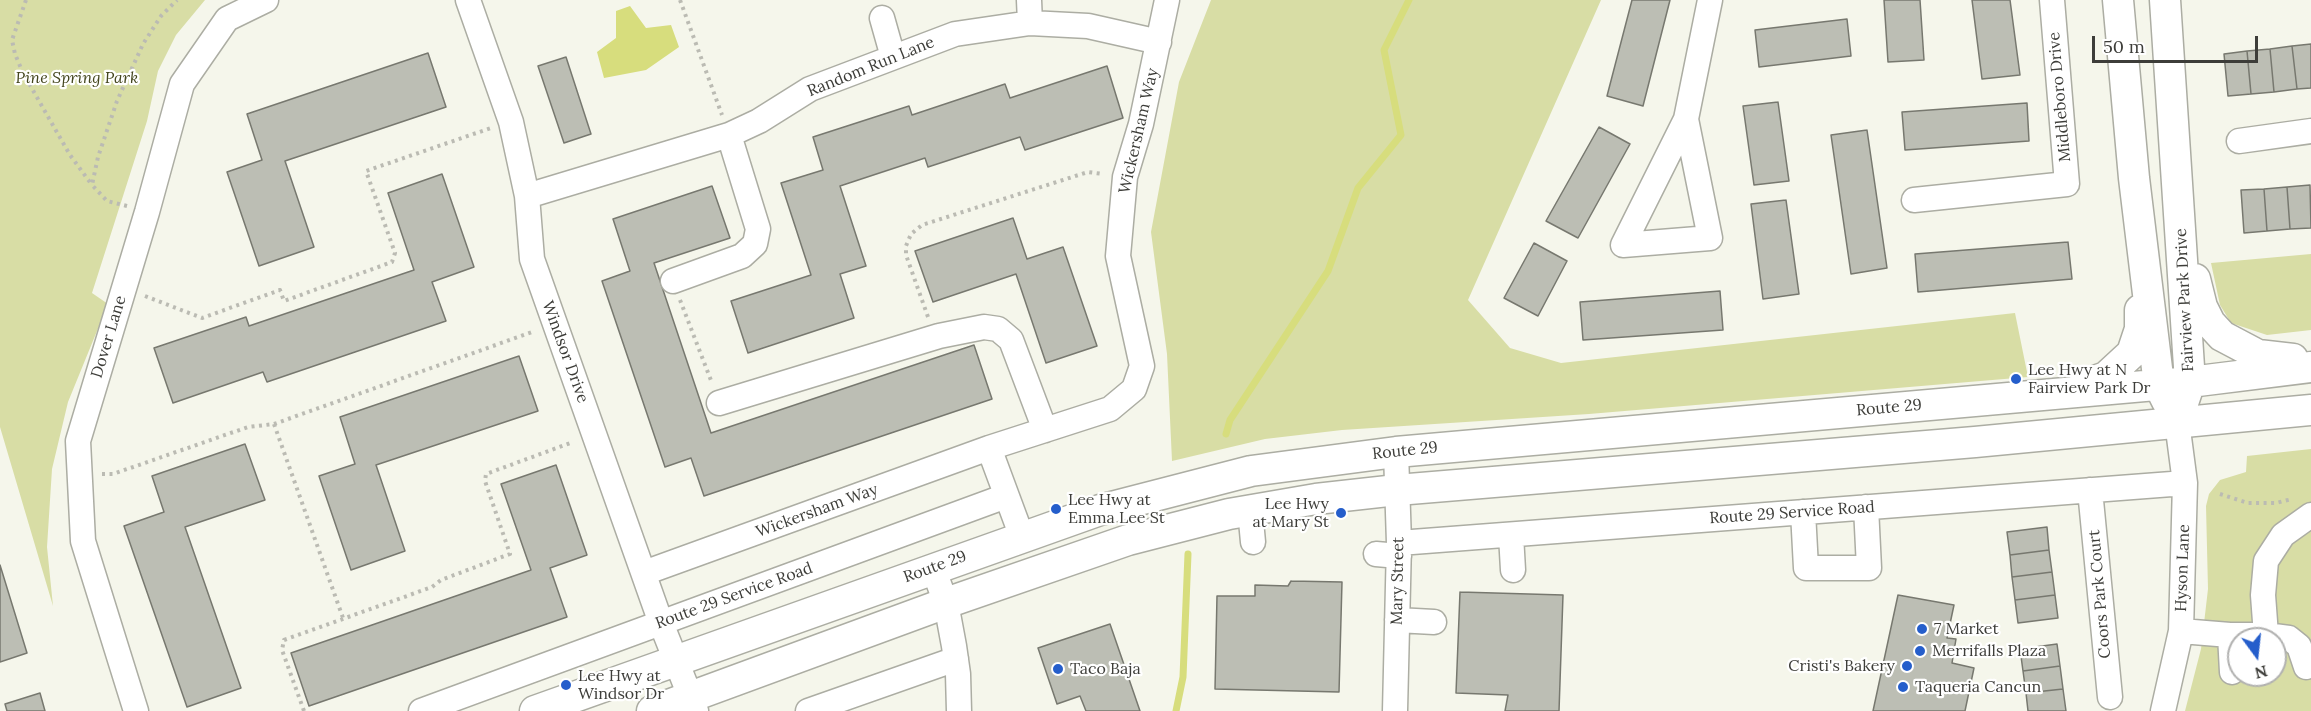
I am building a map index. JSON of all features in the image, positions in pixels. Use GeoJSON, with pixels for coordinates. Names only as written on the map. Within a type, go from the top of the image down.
{"type":"FeatureCollection","features":[{"type":"Feature","properties":{"kind":"main road","name":"Fairview Park Drive"},"geometry":{"type":"LineString","coordinates":[[2118,0],[2134,178],[2159,385],[2177,422]]}},
{"type":"Feature","properties":{"kind":"main road","name":"Fairview Park Drive"},"geometry":{"type":"LineString","coordinates":[[2165,0],[2190,382],[2177,422]]}},
{"type":"Feature","properties":{"kind":"main road"},"geometry":{"type":"LineString","coordinates":[[2178,176],[2196,290],[2210,323],[2222,336],[2237,346],[2258,355],[2311,359]]}},
{"type":"Feature","properties":{"kind":"main road"},"geometry":{"type":"LineString","coordinates":[[2052,394],[2106,377],[2132,353],[2140,329],[2134,178]]}},
{"type":"Feature","properties":{"kind":"main road","name":"Route 29"},"geometry":{"type":"LineString","coordinates":[[535,711],[1100,510],[1201,482],[1251,471],[1396,452],[2159,385],[2311,367]]}},
{"type":"Feature","properties":{"kind":"main road"},"geometry":{"type":"LineString","coordinates":[[652,711],[694,704],[946,603],[1148,533],[1250,510],[1397,490],[1975,442],[2311,410]]}},
{"type":"Feature","properties":{"kind":"street","name":"Dover Lane"},"geometry":{"type":"LineString","coordinates":[[136,711],[83,541],[78,441],[147,212],[182,84],[227,19],[266,0]]}},
{"type":"Feature","properties":{"kind":"street","name":"Windsor Drive"},"geometry":{"type":"LineString","coordinates":[[468,0],[511,122],[527,196],[532,259],[661,623],[694,704]]}},
{"type":"Feature","properties":{"kind":"street","name":"Wickersham Way"},"geometry":{"type":"LineString","coordinates":[[644,573],[989,448],[1110,409],[1134,389],[1142,366],[1118,256],[1125,177],[1141,124],[1167,0]]}},
{"type":"Feature","properties":{"kind":"street"},"geometry":{"type":"LineString","coordinates":[[1686,119],[1710,238],[1623,245],[1686,119],[1710,0]]}},
{"type":"Feature","properties":{"kind":"street","name":"Middleboro Drive"},"geometry":{"type":"LineString","coordinates":[[1914,200],[2067,184],[2052,0]]}},
{"type":"Feature","properties":{"kind":"street","name":"Random Run Lane"},"geometry":{"type":"LineString","coordinates":[[527,196],[729,135],[759,121],[810,89],[955,34],[1029,11],[1159,42]]}},
{"type":"Feature","properties":{"kind":"street"},"geometry":{"type":"LineString","coordinates":[[882,18],[893,57]]}},
{"type":"Feature","properties":{"kind":"street"},"geometry":{"type":"LineString","coordinates":[[2239,141],[2311,131]]}},
{"type":"Feature","properties":{"kind":"street"},"geometry":{"type":"LineString","coordinates":[[673,281],[742,256],[754,244],[758,229],[729,135]]}},
{"type":"Feature","properties":{"kind":"street"},"geometry":{"type":"LineString","coordinates":[[719,403],[936,338],[984,327],[998,329],[1011,340],[1046,430]]}},
{"type":"Feature","properties":{"kind":"street","name":"Hyson Lane"},"geometry":{"type":"LineString","coordinates":[[2163,711],[2181,631],[2185,483],[2177,422]]}},
{"type":"Feature","properties":{"kind":"street"},"geometry":{"type":"LineString","coordinates":[[989,448],[1022,537]]}},
{"type":"Feature","properties":{"kind":"street","name":"Mary Street"},"geometry":{"type":"LineString","coordinates":[[1395,711],[1397,620],[1391,551],[1397,490],[1396,452]]}},
{"type":"Feature","properties":{"kind":"street","name":"Route 29 Service Road"},"geometry":{"type":"LineString","coordinates":[[1391,551],[1511,535],[2185,483]]}},
{"type":"Feature","properties":{"kind":"street","name":"Coors Park Court"},"geometry":{"type":"LineString","coordinates":[[2090,490],[2110,698]]}},
{"type":"Feature","properties":{"kind":"street","name":"Route 29 Service Road"},"geometry":{"type":"LineString","coordinates":[[421,711],[1006,496]]}},
{"type":"Feature","properties":{"kind":"street"},"geometry":{"type":"LineString","coordinates":[[1803,512],[1806,568],[1869,568],[1866,507]]}},
{"type":"Feature","properties":{"kind":"street"},"geometry":{"type":"LineString","coordinates":[[2265,627],[2263,596],[2266,561],[2304,507]]}},
{"type":"Feature","properties":{"kind":"street"},"geometry":{"type":"LineString","coordinates":[[1250,510],[1253,542]]}},
{"type":"Feature","properties":{"kind":"street"},"geometry":{"type":"LineString","coordinates":[[1511,535],[1513,570]]}},
{"type":"Feature","properties":{"kind":"street"},"geometry":{"type":"LineString","coordinates":[[933,568],[946,603],[956,659],[959,711]]}},
{"type":"Feature","properties":{"kind":"street"},"geometry":{"type":"LineString","coordinates":[[1397,620],[1434,622]]}},
{"type":"Feature","properties":{"kind":"street"},"geometry":{"type":"LineString","coordinates":[[2181,631],[2227,635]]}},
{"type":"Feature","properties":{"kind":"street"},"geometry":{"type":"LineString","coordinates":[[2287,638],[2299,646],[2306,667]]}},
{"type":"Feature","properties":{"kind":"street"},"geometry":{"type":"LineString","coordinates":[[808,711],[956,659]]}},
{"type":"Feature","properties":{"kind":"path"},"geometry":{"type":"LineString","coordinates":[[26,0],[12,40],[23,73],[70,155],[92,185],[107,201],[147,212]]}},
{"type":"Feature","properties":{"kind":"path"},"geometry":{"type":"LineString","coordinates":[[92,185],[98,157],[117,101],[138,53],[161,16],[177,0]]}},
{"type":"Feature","properties":{"kind":"path"},"geometry":{"type":"LineString","coordinates":[[680,0],[729,135]]}},
{"type":"Feature","properties":{"kind":"path"},"geometry":{"type":"LineString","coordinates":[[124,289],[202,318],[280,290],[284,301],[392,262],[395,253],[366,171],[511,122]]}},
{"type":"Feature","properties":{"kind":"path"},"geometry":{"type":"LineString","coordinates":[[936,338],[906,255],[906,246],[911,234],[922,225],[1088,172],[1125,177]]}},
{"type":"Feature","properties":{"kind":"path"},"geometry":{"type":"LineString","coordinates":[[673,281],[719,403]]}},
{"type":"Feature","properties":{"kind":"path"},"geometry":{"type":"LineString","coordinates":[[80,474],[113,474],[248,427],[274,424],[556,325]]}},
{"type":"Feature","properties":{"kind":"path"},"geometry":{"type":"LineString","coordinates":[[274,424],[343,618]]}},
{"type":"Feature","properties":{"kind":"path"},"geometry":{"type":"LineString","coordinates":[[304,711],[281,645],[288,638],[432,587],[441,580],[510,554],[485,481],[486,474],[595,435]]}},
{"type":"Feature","properties":{"kind":"path"},"geometry":{"type":"LineString","coordinates":[[2220,494],[2248,503],[2276,503],[2304,507]]}},
{"type":"Feature","properties":{"kind":"green space","name":"Pine Spring Park"},"geometry":{"type":"Polygon","coordinates":[[[0,0],[205,0],[176,35],[158,71],[147,121],[92,293],[108,304],[68,402],[52,469],[47,547],[53,606],[0,427],[0,0]]]}},
{"type":"Feature","properties":{"kind":"green space"},"geometry":{"type":"Polygon","coordinates":[[[1211,0],[1601,0],[1468,300],[1510,348],[1561,363],[2015,313],[2028,377],[1589,414],[1342,430],[1265,439],[1172,461],[1167,354],[1151,232],[1179,82],[1211,0]]]}},
{"type":"Feature","properties":{"kind":"green space"},"geometry":{"type":"Polygon","coordinates":[[[2311,254],[2311,330],[2267,335],[2231,323],[2220,305],[2211,263],[2311,254]]]}},
{"type":"Feature","properties":{"kind":"green space"},"geometry":{"type":"Polygon","coordinates":[[[2311,449],[2311,711],[2185,711],[2201,649],[2208,589],[2206,506],[2209,494],[2220,480],[2246,472],[2247,456],[2311,449]]]}},
{"type":"Feature","properties":{"kind":"shaded area"},"geometry":{"type":"Polygon","coordinates":[[[630,6],[646,28],[671,25],[679,47],[646,70],[604,78],[597,52],[616,38],[616,11],[630,6]]]}},
{"type":"Feature","properties":{"kind":"building"},"geometry":{"type":"Polygon","coordinates":[[[1632,0],[1670,0],[1643,106],[1607,96],[1632,0]]]}},
{"type":"Feature","properties":{"kind":"building"},"geometry":{"type":"Polygon","coordinates":[[[1884,0],[1920,0],[1924,60],[1888,62],[1884,0]]]}},
{"type":"Feature","properties":{"kind":"building"},"geometry":{"type":"Polygon","coordinates":[[[1972,0],[2010,0],[2020,75],[1982,79],[1972,0]]]}},
{"type":"Feature","properties":{"kind":"building"},"geometry":{"type":"Polygon","coordinates":[[[1847,19],[1851,56],[1759,67],[1755,30],[1847,19]]]}},
{"type":"Feature","properties":{"kind":"building"},"geometry":{"type":"Polygon","coordinates":[[[2311,44],[2311,88],[2297,89],[2292,46],[2311,44]]]}},
{"type":"Feature","properties":{"kind":"building"},"geometry":{"type":"Polygon","coordinates":[[[2292,46],[2297,89],[2274,92],[2270,49],[2292,46]]]}},
{"type":"Feature","properties":{"kind":"building"},"geometry":{"type":"Polygon","coordinates":[[[2270,49],[2274,92],[2251,94],[2247,51],[2270,49]]]}},
{"type":"Feature","properties":{"kind":"building"},"geometry":{"type":"Polygon","coordinates":[[[2247,51],[2251,94],[2228,96],[2224,54],[2247,51]]]}},
{"type":"Feature","properties":{"kind":"building"},"geometry":{"type":"Polygon","coordinates":[[[428,53],[446,107],[285,161],[314,247],[259,266],[227,172],[262,160],[247,114],[428,53]]]}},
{"type":"Feature","properties":{"kind":"building"},"geometry":{"type":"Polygon","coordinates":[[[566,57],[591,134],[564,143],[538,66],[566,57]]]}},
{"type":"Feature","properties":{"kind":"building"},"geometry":{"type":"Polygon","coordinates":[[[1107,66],[1123,118],[1025,150],[1020,137],[928,167],[925,158],[840,186],[866,266],[840,274],[854,318],[748,353],[731,301],[811,275],[781,183],[823,170],[813,137],[909,106],[912,115],[1005,84],[1010,98],[1107,66]]]}},
{"type":"Feature","properties":{"kind":"building"},"geometry":{"type":"Polygon","coordinates":[[[1778,102],[1789,181],[1754,185],[1743,106],[1778,102]]]}},
{"type":"Feature","properties":{"kind":"building"},"geometry":{"type":"Polygon","coordinates":[[[2027,103],[2029,141],[1905,150],[1902,112],[2027,103]]]}},
{"type":"Feature","properties":{"kind":"building"},"geometry":{"type":"Polygon","coordinates":[[[1599,127],[1630,144],[1578,238],[1546,221],[1599,127]]]}},
{"type":"Feature","properties":{"kind":"building"},"geometry":{"type":"Polygon","coordinates":[[[1867,130],[1887,268],[1851,274],[1831,135],[1867,130]]]}},
{"type":"Feature","properties":{"kind":"building"},"geometry":{"type":"Polygon","coordinates":[[[442,174],[474,267],[432,282],[446,321],[267,382],[263,372],[173,403],[154,348],[246,317],[249,326],[414,270],[388,193],[442,174]]]}},
{"type":"Feature","properties":{"kind":"building"},"geometry":{"type":"Polygon","coordinates":[[[2310,185],[2311,228],[2290,229],[2287,187],[2310,185]]]}},
{"type":"Feature","properties":{"kind":"building"},"geometry":{"type":"Polygon","coordinates":[[[712,186],[730,238],[654,263],[711,433],[974,345],[992,399],[704,496],[691,458],[665,467],[602,281],[630,271],[613,219],[712,186]]]}},
{"type":"Feature","properties":{"kind":"building"},"geometry":{"type":"Polygon","coordinates":[[[2287,187],[2290,229],[2267,231],[2264,189],[2287,187]]]}},
{"type":"Feature","properties":{"kind":"building"},"geometry":{"type":"Polygon","coordinates":[[[2264,189],[2267,231],[2244,233],[2241,190],[2264,189]]]}},
{"type":"Feature","properties":{"kind":"building"},"geometry":{"type":"Polygon","coordinates":[[[1786,200],[1799,294],[1763,299],[1751,204],[1786,200]]]}},
{"type":"Feature","properties":{"kind":"building"},"geometry":{"type":"Polygon","coordinates":[[[1013,218],[1027,259],[1063,247],[1097,346],[1046,363],[1016,274],[933,302],[915,251],[1013,218]]]}},
{"type":"Feature","properties":{"kind":"building"},"geometry":{"type":"Polygon","coordinates":[[[2068,242],[2072,279],[1918,292],[1915,254],[2068,242]]]}},
{"type":"Feature","properties":{"kind":"building"},"geometry":{"type":"Polygon","coordinates":[[[1534,243],[1567,261],[1538,316],[1504,298],[1534,243]]]}},
{"type":"Feature","properties":{"kind":"building"},"geometry":{"type":"Polygon","coordinates":[[[1720,291],[1723,330],[1583,340],[1580,302],[1720,291]]]}},
{"type":"Feature","properties":{"kind":"building"},"geometry":{"type":"Polygon","coordinates":[[[519,356],[538,411],[376,465],[405,551],[351,570],[319,476],[355,464],[340,417],[519,356]]]}},
{"type":"Feature","properties":{"kind":"building"},"geometry":{"type":"Polygon","coordinates":[[[245,444],[265,500],[185,527],[241,688],[187,707],[124,526],[164,512],[152,476],[245,444]]]}},
{"type":"Feature","properties":{"kind":"building"},"geometry":{"type":"Polygon","coordinates":[[[556,465],[587,555],[550,568],[567,617],[309,706],[291,653],[531,570],[501,484],[556,465]]]}},
{"type":"Feature","properties":{"kind":"building"},"geometry":{"type":"Polygon","coordinates":[[[2047,527],[2049,550],[2010,555],[2007,532],[2047,527]]]}},
{"type":"Feature","properties":{"kind":"building"},"geometry":{"type":"Polygon","coordinates":[[[2049,550],[2052,572],[2012,577],[2010,555],[2049,550]]]}},
{"type":"Feature","properties":{"kind":"building"},"geometry":{"type":"Polygon","coordinates":[[[0,565],[27,653],[0,662],[0,565]]]}},
{"type":"Feature","properties":{"kind":"building"},"geometry":{"type":"Polygon","coordinates":[[[2052,572],[2055,595],[2015,600],[2012,577],[2052,572]]]}},
{"type":"Feature","properties":{"kind":"building"},"geometry":{"type":"Polygon","coordinates":[[[1291,581],[1342,582],[1339,692],[1215,689],[1217,596],[1255,596],[1255,585],[1288,586],[1291,581]]]}},
{"type":"Feature","properties":{"kind":"building"},"geometry":{"type":"Polygon","coordinates":[[[1460,592],[1563,595],[1559,711],[1505,711],[1508,695],[1456,693],[1460,592]]]}},
{"type":"Feature","properties":{"kind":"building","name":"Merrifalls Plaza"},"geometry":{"type":"Polygon","coordinates":[[[1898,595],[1954,605],[1947,638],[1956,639],[1952,663],[1974,668],[1965,711],[1873,711],[1898,595]]]}},
{"type":"Feature","properties":{"kind":"building"},"geometry":{"type":"Polygon","coordinates":[[[2055,595],[2058,618],[2018,623],[2015,600],[2055,595]]]}},
{"type":"Feature","properties":{"kind":"building"},"geometry":{"type":"Polygon","coordinates":[[[1110,624],[1140,711],[1086,711],[1080,696],[1057,704],[1038,648],[1110,624]]]}},
{"type":"Feature","properties":{"kind":"building"},"geometry":{"type":"Polygon","coordinates":[[[2057,644],[2060,666],[2023,671],[2020,649],[2057,644]]]}},
{"type":"Feature","properties":{"kind":"building"},"geometry":{"type":"Polygon","coordinates":[[[2060,666],[2063,689],[2026,693],[2023,671],[2060,666]]]}},
{"type":"Feature","properties":{"kind":"building"},"geometry":{"type":"Polygon","coordinates":[[[2063,689],[2066,711],[2028,711],[2026,693],[2063,689]]]}},
{"type":"Feature","properties":{"kind":"building"},"geometry":{"type":"Polygon","coordinates":[[[40,693],[45,711],[7,711],[5,704],[40,693]]]}},
{"type":"Feature","properties":{"kind":"waterway"},"geometry":{"type":"LineString","coordinates":[[1226,434],[1230,420],[1328,271],[1358,188],[1401,135],[1384,50],[1409,0]]}},
{"type":"Feature","properties":{"kind":"waterway"},"geometry":{"type":"LineString","coordinates":[[1176,711],[1183,677],[1188,554]]}},
{"type":"Feature","properties":{"kind":"place","name":"Lee Hwy at N Fairview Park Dr"},"geometry":{"type":"Point","coordinates":[2016,379]}},
{"type":"Feature","properties":{"kind":"place","name":"Lee Hwy at Emma Lee St"},"geometry":{"type":"Point","coordinates":[1056,509]}},
{"type":"Feature","properties":{"kind":"place","name":"Lee Hwy at Mary St"},"geometry":{"type":"Point","coordinates":[1341,513]}},
{"type":"Feature","properties":{"kind":"place","name":"7 Market"},"geometry":{"type":"Point","coordinates":[1922,629]}},
{"type":"Feature","properties":{"kind":"place","name":"Merrifalls Plaza"},"geometry":{"type":"Point","coordinates":[1920,651]}},
{"type":"Feature","properties":{"kind":"place","name":"Cristi's Bakery"},"geometry":{"type":"Point","coordinates":[1907,666]}},
{"type":"Feature","properties":{"kind":"place","name":"Taco Baja"},"geometry":{"type":"Point","coordinates":[1058,669]}},
{"type":"Feature","properties":{"kind":"place","name":"Lee Hwy at Windsor Dr"},"geometry":{"type":"Point","coordinates":[566,685]}},
{"type":"Feature","properties":{"kind":"place","name":"Taqueria Cancun"},"geometry":{"type":"Point","coordinates":[1903,687]}}]}
